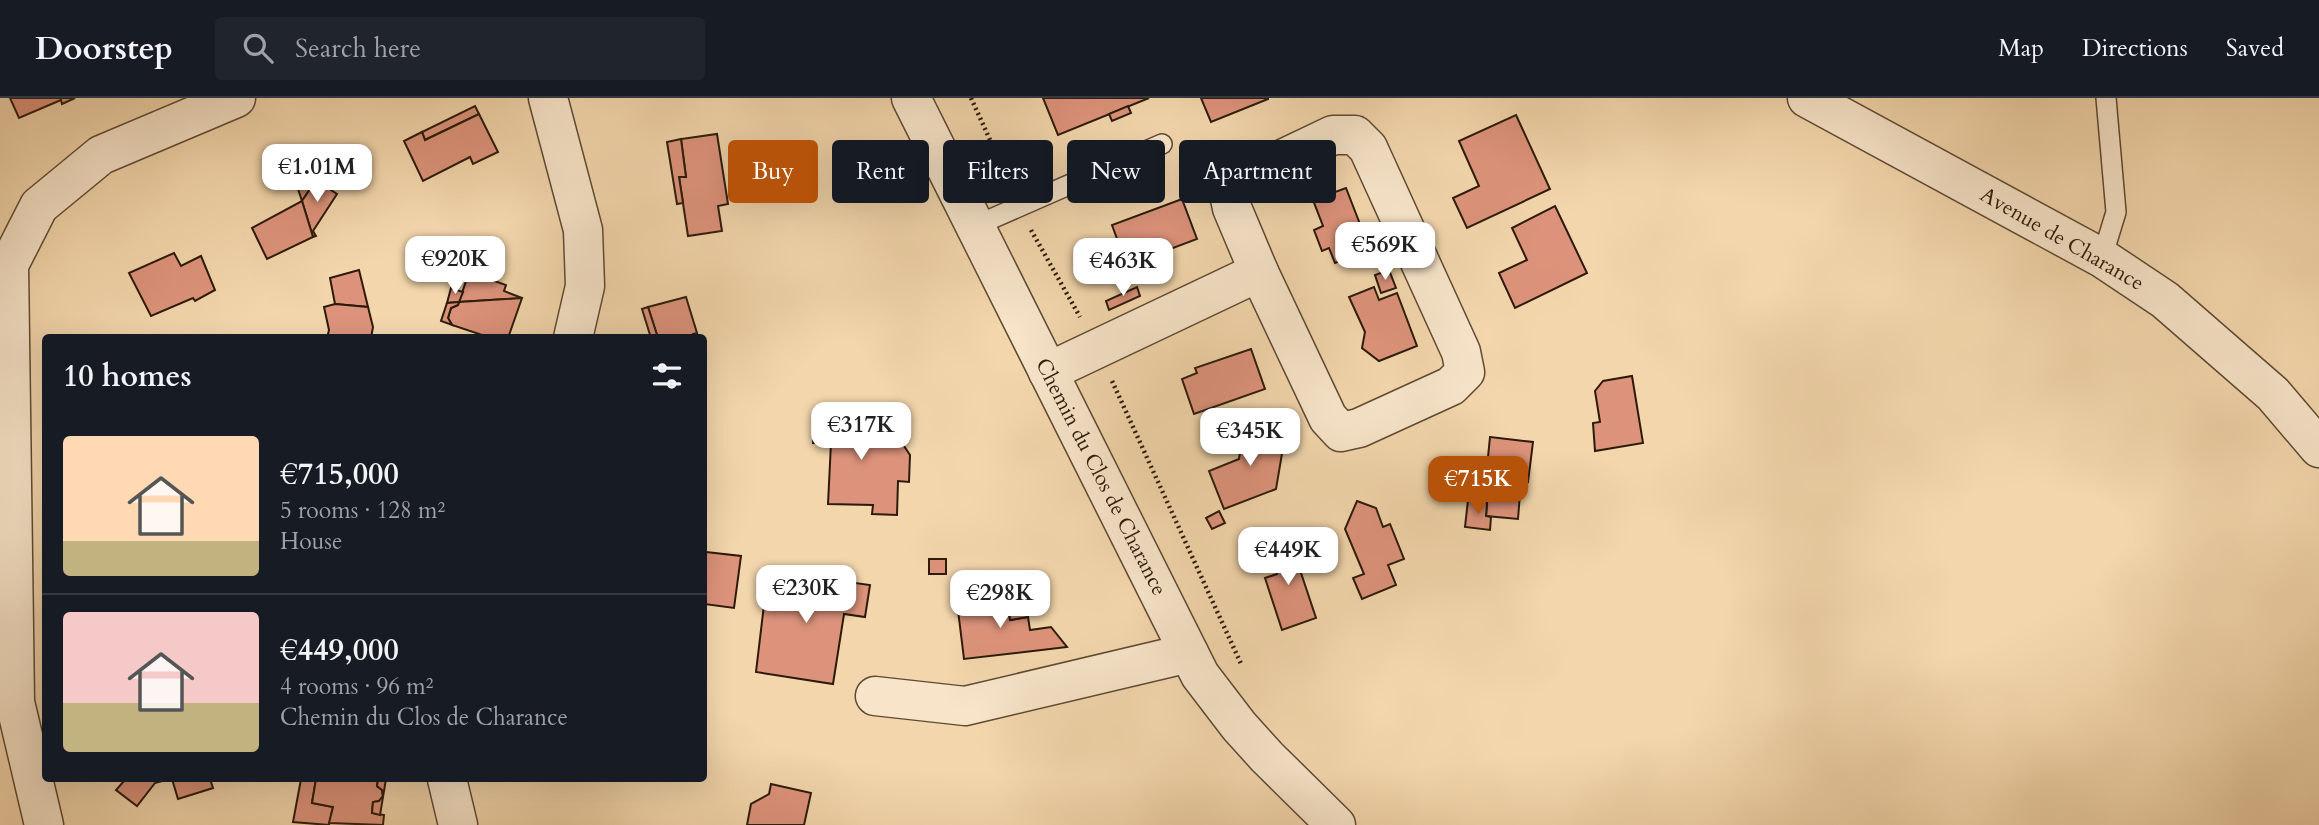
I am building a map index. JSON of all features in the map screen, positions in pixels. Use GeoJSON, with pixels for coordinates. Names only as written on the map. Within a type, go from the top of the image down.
{"type":"FeatureCollection","features":[{"type":"Feature","properties":{"kind":"street"},"geometry":{"type":"LineString","coordinates":[[44,825],[15,702],[9,265],[39,206],[101,155],[236,98]]}},
{"type":"Feature","properties":{"kind":"street"},"geometry":{"type":"LineString","coordinates":[[548,98],[583,230],[586,286],[574,334]]}},
{"type":"Feature","properties":{"kind":"street","name":"Chemin du Clos de Charance"},"geometry":{"type":"LineString","coordinates":[[911,98],[1200,675],[1267,757],[1336,825]]}},
{"type":"Feature","properties":{"kind":"street","name":"Avenue de Charance"},"geometry":{"type":"LineString","coordinates":[[1807,98],[2102,258],[2165,300],[2273,394],[2319,448]]}},
{"type":"Feature","properties":{"kind":"street"},"geometry":{"type":"LineString","coordinates":[[1333,135],[1354,135],[1368,148],[1461,352],[1465,372],[1451,386],[1359,428],[1340,432],[1328,418],[1259,272],[1232,208],[1228,190],[1245,177],[1333,135]]}},
{"type":"Feature","properties":{"kind":"street"},"geometry":{"type":"LineString","coordinates":[[1048,372],[1259,272]]}},
{"type":"Feature","properties":{"kind":"street"},"geometry":{"type":"LineString","coordinates":[[875,696],[965,706],[1189,653]]}},
{"type":"Feature","properties":{"kind":"street"},"geometry":{"type":"LineString","coordinates":[[448,782],[458,825]]}},
{"type":"Feature","properties":{"kind":"lane"},"geometry":{"type":"LineString","coordinates":[[2102,258],[2116,212],[2106,98]]}},
{"type":"Feature","properties":{"kind":"lane"},"geometry":{"type":"LineString","coordinates":[[975,226],[1067,186]]}},
{"type":"Feature","properties":{"kind":"path"},"geometry":{"type":"LineString","coordinates":[[971,98],[990,140]]}},
{"type":"Feature","properties":{"kind":"path"},"geometry":{"type":"LineString","coordinates":[[1028,225],[1097,349],[1247,677]]}},
{"type":"Feature","properties":{"kind":"building"},"geometry":{"type":"Polygon","coordinates":[[[10,98],[75,98],[62,104],[61,100],[19,118],[10,98]]]}},
{"type":"Feature","properties":{"kind":"building"},"geometry":{"type":"Polygon","coordinates":[[[1043,98],[1149,98],[1058,135],[1043,98]]]}},
{"type":"Feature","properties":{"kind":"building"},"geometry":{"type":"Polygon","coordinates":[[[1201,98],[1268,98],[1268,99],[1211,122],[1201,98]]]}},
{"type":"Feature","properties":{"kind":"building"},"geometry":{"type":"Polygon","coordinates":[[[475,106],[479,114],[425,140],[422,132],[475,106]]]}},
{"type":"Feature","properties":{"kind":"building"},"geometry":{"type":"Polygon","coordinates":[[[1128,106],[1131,113],[1112,121],[1109,114],[1128,106]]]}},
{"type":"Feature","properties":{"kind":"building"},"geometry":{"type":"Polygon","coordinates":[[[479,114],[498,152],[473,164],[470,157],[423,181],[404,141],[422,132],[425,140],[479,114]]]}},
{"type":"Feature","properties":{"kind":"building"},"geometry":{"type":"Polygon","coordinates":[[[1516,115],[1550,189],[1467,228],[1453,198],[1479,186],[1459,141],[1516,115]]]}},
{"type":"Feature","properties":{"kind":"building"},"geometry":{"type":"Polygon","coordinates":[[[717,134],[728,204],[718,206],[722,231],[688,236],[679,177],[686,177],[681,139],[717,134]]]}},
{"type":"Feature","properties":{"kind":"building"},"geometry":{"type":"Polygon","coordinates":[[[681,139],[686,177],[679,177],[683,203],[677,204],[667,142],[681,139]]]}},
{"type":"Feature","properties":{"kind":"building"},"geometry":{"type":"Polygon","coordinates":[[[305,173],[316,180],[302,201],[297,186],[305,173]]]}},
{"type":"Feature","properties":{"kind":"building"},"geometry":{"type":"Polygon","coordinates":[[[316,180],[337,194],[313,231],[316,236],[313,237],[302,201],[316,180]]]}},
{"type":"Feature","properties":{"kind":"building"},"geometry":{"type":"Polygon","coordinates":[[[1346,188],[1370,250],[1335,263],[1329,248],[1322,251],[1314,230],[1323,226],[1314,203],[1336,203],[1336,192],[1346,188]]]}},
{"type":"Feature","properties":{"kind":"building"},"geometry":{"type":"Polygon","coordinates":[[[1179,200],[1179,203],[1184,203],[1197,239],[1149,257],[1145,246],[1123,255],[1112,225],[1179,200]]]}},
{"type":"Feature","properties":{"kind":"building"},"geometry":{"type":"Polygon","coordinates":[[[302,201],[313,237],[267,259],[252,228],[302,201]]]}},
{"type":"Feature","properties":{"kind":"building"},"geometry":{"type":"Polygon","coordinates":[[[1555,206],[1587,273],[1515,308],[1499,273],[1527,260],[1512,228],[1555,206]]]}},
{"type":"Feature","properties":{"kind":"building"},"geometry":{"type":"Polygon","coordinates":[[[174,253],[181,266],[201,256],[215,290],[195,301],[193,298],[151,316],[129,273],[174,253]]]}},
{"type":"Feature","properties":{"kind":"building"},"geometry":{"type":"Polygon","coordinates":[[[359,270],[368,307],[335,304],[330,278],[359,270]]]}},
{"type":"Feature","properties":{"kind":"building"},"geometry":{"type":"Polygon","coordinates":[[[1389,270],[1396,288],[1381,293],[1375,275],[1389,270]]]}},
{"type":"Feature","properties":{"kind":"building"},"geometry":{"type":"Polygon","coordinates":[[[469,272],[506,285],[504,291],[522,298],[459,302],[469,272]]]}},
{"type":"Feature","properties":{"kind":"building"},"geometry":{"type":"Polygon","coordinates":[[[1137,287],[1140,296],[1109,310],[1106,301],[1137,287]]]}},
{"type":"Feature","properties":{"kind":"building"},"geometry":{"type":"Polygon","coordinates":[[[1374,287],[1379,300],[1397,293],[1417,346],[1379,361],[1362,348],[1365,332],[1349,297],[1374,287]]]}},
{"type":"Feature","properties":{"kind":"building"},"geometry":{"type":"Polygon","coordinates":[[[451,288],[463,292],[459,302],[447,303],[451,288]]]}},
{"type":"Feature","properties":{"kind":"building"},"geometry":{"type":"Polygon","coordinates":[[[686,297],[697,333],[657,334],[648,307],[686,297]]]}},
{"type":"Feature","properties":{"kind":"building"},"geometry":{"type":"Polygon","coordinates":[[[522,298],[509,334],[479,334],[452,325],[448,318],[451,308],[459,302],[522,298]]]}},
{"type":"Feature","properties":{"kind":"building"},"geometry":{"type":"Polygon","coordinates":[[[459,302],[451,308],[448,318],[452,325],[441,321],[447,303],[459,302]]]}},
{"type":"Feature","properties":{"kind":"building"},"geometry":{"type":"Polygon","coordinates":[[[335,304],[368,307],[373,327],[372,334],[328,334],[324,307],[335,304]]]}},
{"type":"Feature","properties":{"kind":"building"},"geometry":{"type":"Polygon","coordinates":[[[648,307],[657,334],[650,334],[642,309],[648,307]]]}},
{"type":"Feature","properties":{"kind":"building"},"geometry":{"type":"Polygon","coordinates":[[[1251,349],[1265,389],[1194,414],[1182,379],[1197,373],[1195,368],[1251,349]]]}},
{"type":"Feature","properties":{"kind":"building"},"geometry":{"type":"Polygon","coordinates":[[[1632,376],[1643,443],[1595,451],[1593,423],[1600,422],[1595,391],[1603,381],[1632,376]]]}},
{"type":"Feature","properties":{"kind":"building"},"geometry":{"type":"Polygon","coordinates":[[[833,407],[866,408],[864,446],[883,447],[896,434],[910,455],[909,482],[898,481],[897,515],[872,514],[873,505],[828,504],[831,443],[813,443],[814,424],[833,407]]]}},
{"type":"Feature","properties":{"kind":"building"},"geometry":{"type":"Polygon","coordinates":[[[1246,427],[1285,436],[1276,489],[1224,509],[1209,471],[1239,459],[1246,427]]]}},
{"type":"Feature","properties":{"kind":"building"},"geometry":{"type":"Polygon","coordinates":[[[1490,437],[1533,442],[1528,482],[1521,481],[1518,519],[1486,516],[1487,503],[1473,502],[1476,476],[1486,477],[1490,437]]]}},
{"type":"Feature","properties":{"kind":"building"},"geometry":{"type":"Polygon","coordinates":[[[1468,500],[1487,503],[1486,516],[1491,517],[1490,530],[1465,527],[1468,500]]]}},
{"type":"Feature","properties":{"kind":"building"},"geometry":{"type":"Polygon","coordinates":[[[1357,501],[1376,508],[1383,527],[1390,524],[1404,559],[1388,565],[1396,585],[1362,599],[1353,578],[1364,574],[1345,529],[1357,501]]]}},
{"type":"Feature","properties":{"kind":"building"},"geometry":{"type":"Polygon","coordinates":[[[1219,511],[1225,523],[1212,529],[1206,518],[1219,511]]]}},
{"type":"Feature","properties":{"kind":"building"},"geometry":{"type":"Polygon","coordinates":[[[1289,537],[1316,618],[1282,630],[1265,578],[1277,574],[1267,545],[1289,537]]]}},
{"type":"Feature","properties":{"kind":"building"},"geometry":{"type":"Polygon","coordinates":[[[707,552],[741,556],[734,608],[707,604],[707,552]]]}},
{"type":"Feature","properties":{"kind":"building"},"geometry":{"type":"Polygon","coordinates":[[[929,559],[946,559],[946,574],[929,574],[929,559]]]}},
{"type":"Feature","properties":{"kind":"building"},"geometry":{"type":"Polygon","coordinates":[[[768,571],[870,585],[865,617],[844,614],[833,684],[756,672],[768,571]]]}},
{"type":"Feature","properties":{"kind":"building"},"geometry":{"type":"Polygon","coordinates":[[[1007,595],[1010,620],[1028,617],[1030,630],[1051,627],[1067,647],[964,659],[958,610],[965,609],[964,600],[1007,595]]]}},
{"type":"Feature","properties":{"kind":"building"},"geometry":{"type":"Polygon","coordinates":[[[1026,603],[1028,617],[1010,620],[1008,605],[1026,603]]]}},
{"type":"Feature","properties":{"kind":"building"},"geometry":{"type":"Polygon","coordinates":[[[123,782],[158,782],[137,806],[116,790],[123,782]]]}},
{"type":"Feature","properties":{"kind":"building"},"geometry":{"type":"Polygon","coordinates":[[[173,782],[211,782],[213,788],[178,799],[173,782]]]}},
{"type":"Feature","properties":{"kind":"building"},"geometry":{"type":"Polygon","coordinates":[[[300,782],[316,782],[312,803],[333,807],[329,825],[293,822],[300,782]]]}},
{"type":"Feature","properties":{"kind":"building"},"geometry":{"type":"Polygon","coordinates":[[[316,782],[378,782],[383,796],[379,801],[373,802],[372,813],[384,815],[383,825],[329,823],[333,807],[312,803],[316,782]]]}},
{"type":"Feature","properties":{"kind":"building"},"geometry":{"type":"Polygon","coordinates":[[[378,782],[386,782],[380,815],[372,813],[373,802],[379,801],[383,796],[382,790],[377,786],[378,782]]]}},
{"type":"Feature","properties":{"kind":"building"},"geometry":{"type":"Polygon","coordinates":[[[771,784],[811,793],[804,825],[747,825],[751,804],[769,794],[771,784]]]}}]}
